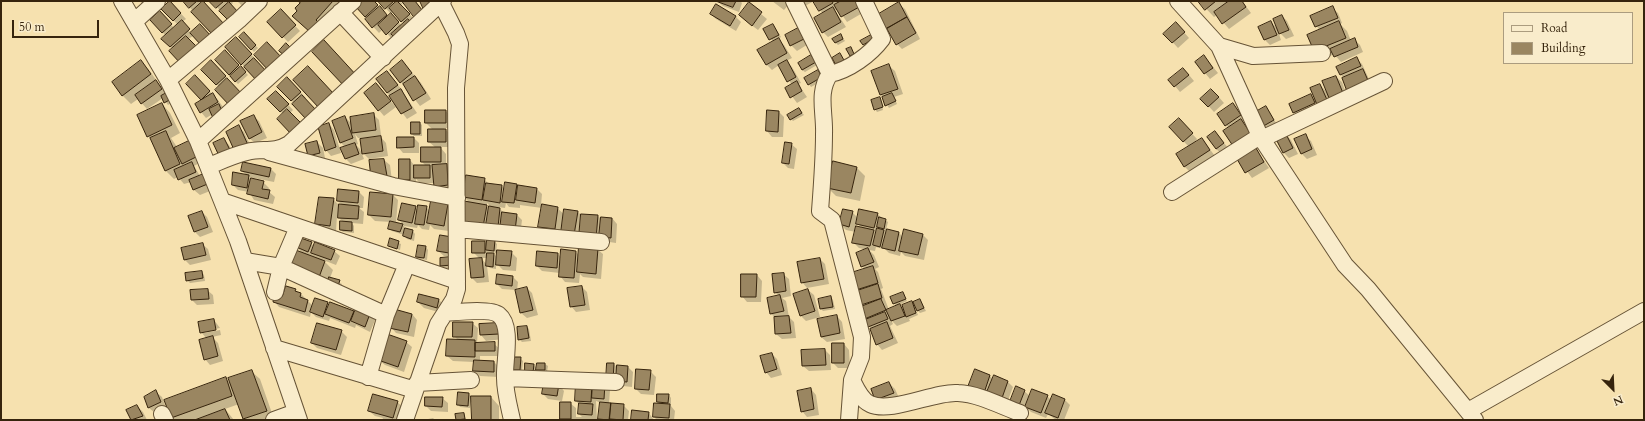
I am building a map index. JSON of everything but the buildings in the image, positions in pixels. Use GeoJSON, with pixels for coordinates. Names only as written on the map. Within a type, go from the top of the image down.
{"type":"FeatureCollection","features":[{"type":"Feature","properties":{"kind":"street"},"geometry":{"type":"LineString","coordinates":[[122,1],[168,80],[198,141],[245,261],[297,416],[274,420]]}},
{"type":"Feature","properties":{"kind":"street"},"geometry":{"type":"LineString","coordinates":[[135,21],[157,1]]}},
{"type":"Feature","properties":{"kind":"street"},"geometry":{"type":"LineString","coordinates":[[168,80],[239,20],[259,1]]}},
{"type":"Feature","properties":{"kind":"street"},"geometry":{"type":"LineString","coordinates":[[198,141],[353,1]]}},
{"type":"Feature","properties":{"kind":"street"},"geometry":{"type":"LineString","coordinates":[[794,1],[830,74]]}},
{"type":"Feature","properties":{"kind":"street"},"geometry":{"type":"LineString","coordinates":[[849,420],[852,380],[861,357],[862,337],[832,220],[820,211],[824,134],[822,95],[825,81],[830,74],[843,70],[876,47],[882,40],[864,1]]}},
{"type":"Feature","properties":{"kind":"street"},"geometry":{"type":"LineString","coordinates":[[1178,1],[1218,46],[1260,136],[1345,265],[1368,289],[1472,415],[1644,311]]}},
{"type":"Feature","properties":{"kind":"street"},"geometry":{"type":"LineString","coordinates":[[209,166],[246,152],[264,150],[275,151],[289,144],[442,2],[460,44],[456,88],[456,229],[458,281],[454,299],[438,324],[432,339],[405,420]]}},
{"type":"Feature","properties":{"kind":"street"},"geometry":{"type":"LineString","coordinates":[[340,12],[383,58]]}},
{"type":"Feature","properties":{"kind":"street"},"geometry":{"type":"LineString","coordinates":[[1218,46],[1252,56],[1322,53]]}},
{"type":"Feature","properties":{"kind":"street"},"geometry":{"type":"LineString","coordinates":[[1172,192],[1260,136],[1264,138],[1384,81]]}},
{"type":"Feature","properties":{"kind":"street"},"geometry":{"type":"LineString","coordinates":[[264,150],[393,186],[457,198]]}},
{"type":"Feature","properties":{"kind":"street"},"geometry":{"type":"LineString","coordinates":[[222,201],[458,281]]}},
{"type":"Feature","properties":{"kind":"street"},"geometry":{"type":"LineString","coordinates":[[275,292],[281,267],[298,227]]}},
{"type":"Feature","properties":{"kind":"street"},"geometry":{"type":"LineString","coordinates":[[456,229],[601,242]]}},
{"type":"Feature","properties":{"kind":"street"},"geometry":{"type":"LineString","coordinates":[[245,261],[281,267],[386,315]]}},
{"type":"Feature","properties":{"kind":"street"},"geometry":{"type":"LineString","coordinates":[[368,377],[386,315],[407,264]]}},
{"type":"Feature","properties":{"kind":"street"},"geometry":{"type":"LineString","coordinates":[[445,313],[491,311],[500,315],[505,323],[507,336],[505,378],[512,420]]}},
{"type":"Feature","properties":{"kind":"street"},"geometry":{"type":"LineString","coordinates":[[274,348],[368,377],[416,387],[471,380]]}},
{"type":"Feature","properties":{"kind":"street"},"geometry":{"type":"LineString","coordinates":[[505,378],[616,382]]}},
{"type":"Feature","properties":{"kind":"street"},"geometry":{"type":"LineString","coordinates":[[852,380],[858,392],[870,404],[880,406],[900,404],[949,393],[959,393],[970,395],[1020,413]]}}]}
